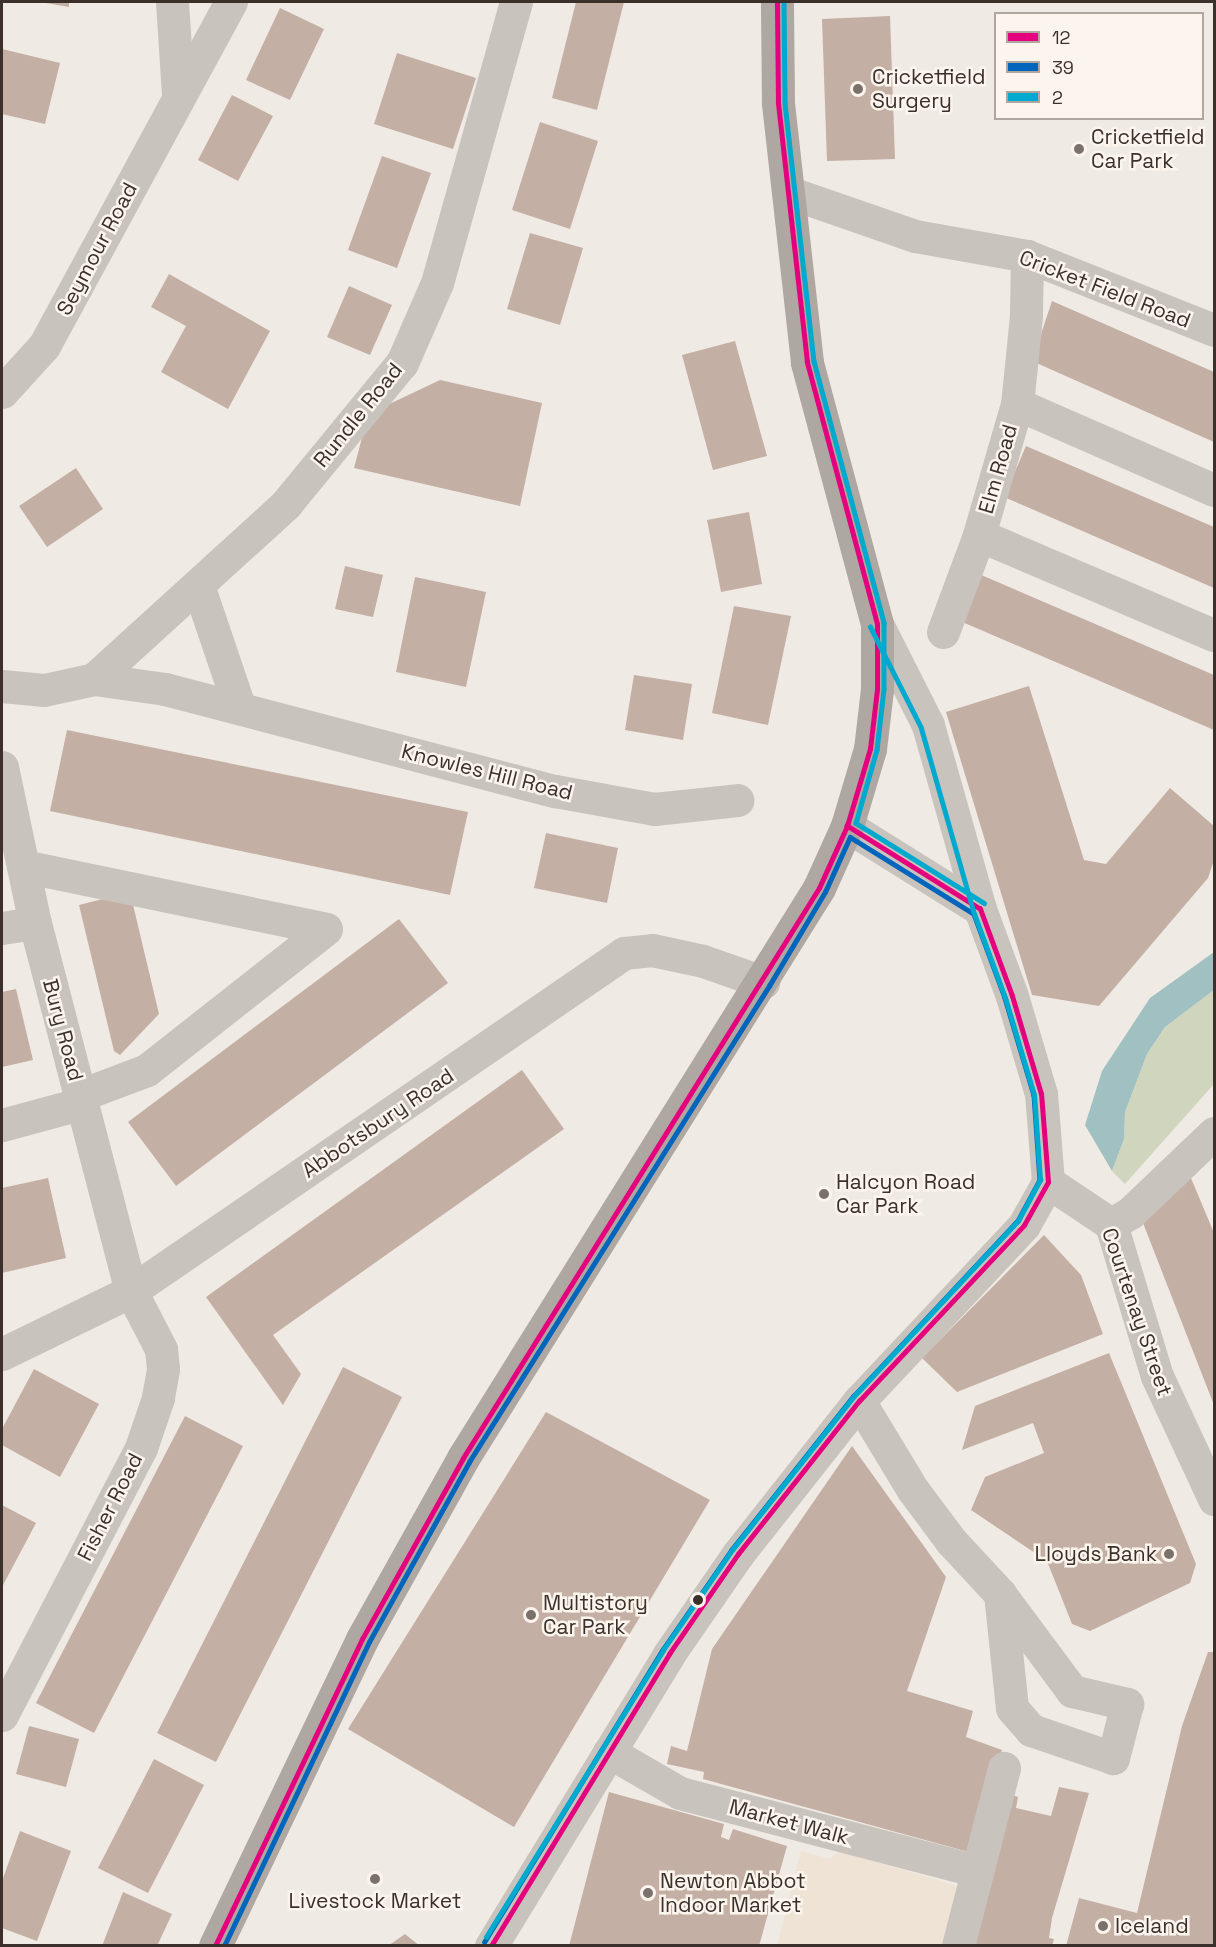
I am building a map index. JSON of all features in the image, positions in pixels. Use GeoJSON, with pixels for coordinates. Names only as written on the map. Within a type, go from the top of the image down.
{"type":"FeatureCollection","features":[{"type":"Feature","properties":{"kind":"main road"},"geometry":{"type":"LineString","coordinates":[[215,1946],[362,1639],[463,1458],[763,982],[819,888],[847,826],[870,749],[877,689],[877,624],[807,362],[778,103],[777,2]]}},
{"type":"Feature","properties":{"kind":"street"},"geometry":{"type":"LineString","coordinates":[[172,2],[178,94]]}},
{"type":"Feature","properties":{"kind":"street","name":"Seymour Road"},"geometry":{"type":"LineString","coordinates":[[2,392],[44,346],[110,229],[178,94],[231,2]]}},
{"type":"Feature","properties":{"kind":"street","name":"Rundle Road"},"geometry":{"type":"LineString","coordinates":[[94,679],[286,504],[402,363],[437,282],[516,2]]}},
{"type":"Feature","properties":{"kind":"street","name":"Cricket Field Road"},"geometry":{"type":"LineString","coordinates":[[788,192],[915,236],[1027,256],[1215,330]]}},
{"type":"Feature","properties":{"kind":"street","name":"Elm Road"},"geometry":{"type":"LineString","coordinates":[[1027,256],[1026,316],[1017,404],[979,535],[1215,635]]}},
{"type":"Feature","properties":{"kind":"street"},"geometry":{"type":"LineString","coordinates":[[1017,404],[1215,490]]}},
{"type":"Feature","properties":{"kind":"street"},"geometry":{"type":"LineString","coordinates":[[943,632],[979,535]]}},
{"type":"Feature","properties":{"kind":"street"},"geometry":{"type":"LineString","coordinates":[[198,585],[240,706]]}},
{"type":"Feature","properties":{"kind":"street"},"geometry":{"type":"LineString","coordinates":[[492,1943],[669,1654],[797,1476],[859,1401],[1024,1225],[1048,1182],[1041,1094],[1012,996],[980,909],[928,725],[877,624]]}},
{"type":"Feature","properties":{"kind":"street","name":"Knowles Hill Road"},"geometry":{"type":"LineString","coordinates":[[2,686],[44,690],[94,679],[165,689],[240,706],[555,791],[654,809],[738,801]]}},
{"type":"Feature","properties":{"kind":"street","name":"Bury Road"},"geometry":{"type":"LineString","coordinates":[[2,767],[35,923],[131,1291]]}},
{"type":"Feature","properties":{"kind":"street"},"geometry":{"type":"LineString","coordinates":[[847,826],[980,909]]}},
{"type":"Feature","properties":{"kind":"street"},"geometry":{"type":"LineString","coordinates":[[2,1125],[82,1099],[147,1070],[326,928],[23,866]]}},
{"type":"Feature","properties":{"kind":"street"},"geometry":{"type":"LineString","coordinates":[[2,928],[35,923]]}},
{"type":"Feature","properties":{"kind":"street","name":"Abbotsbury Road"},"geometry":{"type":"LineString","coordinates":[[2,1354],[131,1291],[624,953],[652,950],[703,961],[763,982]]}},
{"type":"Feature","properties":{"kind":"street"},"geometry":{"type":"LineString","coordinates":[[1111,1224],[1130,1213],[1215,1133]]}},
{"type":"Feature","properties":{"kind":"street","name":"Courtenay Street"},"geometry":{"type":"LineString","coordinates":[[1048,1182],[1111,1224],[1157,1376],[1215,1499]]}},
{"type":"Feature","properties":{"kind":"street","name":"Fisher Road"},"geometry":{"type":"LineString","coordinates":[[2,1715],[141,1448],[158,1398],[163,1369],[161,1349],[131,1291]]}},
{"type":"Feature","properties":{"kind":"street"},"geometry":{"type":"LineString","coordinates":[[859,1401],[913,1490],[951,1540],[1000,1594],[1072,1691],[1126,1704],[1113,1758],[1031,1730],[1012,1708],[1000,1594]]}},
{"type":"Feature","properties":{"kind":"street","name":"Market Walk"},"geometry":{"type":"LineString","coordinates":[[609,1752],[680,1793],[977,1871]]}},
{"type":"Feature","properties":{"kind":"street"},"geometry":{"type":"LineString","coordinates":[[958,1946],[1004,1768]]}},
{"type":"Feature","properties":{"kind":"green space"},"geometry":{"type":"Polygon","coordinates":[[[1214,990],[1214,1084],[1125,1184],[1112,1171],[1124,1139],[1125,1112],[1147,1054],[1165,1027],[1214,990]]]}},
{"type":"Feature","properties":{"kind":"shaded area"},"geometry":{"type":"Polygon","coordinates":[[[801,1851],[830,1859],[840,1851],[971,1890],[957,1945],[777,1946],[801,1851]]]}},
{"type":"Feature","properties":{"kind":"water"},"geometry":{"type":"Polygon","coordinates":[[[1214,952],[1214,990],[1165,1027],[1147,1054],[1125,1112],[1124,1139],[1112,1171],[1085,1125],[1102,1071],[1150,998],[1214,952]]]}},
{"type":"Feature","properties":{"kind":"building"},"geometry":{"type":"Polygon","coordinates":[[[40,2],[69,2],[69,7],[40,2]]]}},
{"type":"Feature","properties":{"kind":"building"},"geometry":{"type":"Polygon","coordinates":[[[576,2],[624,2],[597,110],[552,98],[576,2]]]}},
{"type":"Feature","properties":{"kind":"building"},"geometry":{"type":"Polygon","coordinates":[[[280,8],[324,29],[290,100],[246,80],[280,8]]]}},
{"type":"Feature","properties":{"kind":"building","name":"Cricketfield Surgery"},"geometry":{"type":"Polygon","coordinates":[[[890,16],[895,159],[827,161],[822,19],[890,16]]]}},
{"type":"Feature","properties":{"kind":"building"},"geometry":{"type":"Polygon","coordinates":[[[2,49],[60,63],[45,124],[2,114],[2,49]]]}},
{"type":"Feature","properties":{"kind":"building"},"geometry":{"type":"Polygon","coordinates":[[[397,53],[476,78],[453,149],[374,124],[397,53]]]}},
{"type":"Feature","properties":{"kind":"building"},"geometry":{"type":"Polygon","coordinates":[[[232,95],[273,116],[238,181],[198,160],[232,95]]]}},
{"type":"Feature","properties":{"kind":"building"},"geometry":{"type":"Polygon","coordinates":[[[540,122],[598,141],[570,229],[512,210],[540,122]]]}},
{"type":"Feature","properties":{"kind":"building"},"geometry":{"type":"Polygon","coordinates":[[[382,156],[431,173],[397,268],[348,250],[382,156]]]}},
{"type":"Feature","properties":{"kind":"building"},"geometry":{"type":"Polygon","coordinates":[[[530,233],[583,248],[560,325],[507,309],[530,233]]]}},
{"type":"Feature","properties":{"kind":"building"},"geometry":{"type":"Polygon","coordinates":[[[169,274],[270,331],[228,409],[161,372],[186,326],[151,307],[169,274]]]}},
{"type":"Feature","properties":{"kind":"building"},"geometry":{"type":"Polygon","coordinates":[[[349,286],[392,305],[370,355],[327,337],[349,286]]]}},
{"type":"Feature","properties":{"kind":"building"},"geometry":{"type":"Polygon","coordinates":[[[1052,301],[1214,372],[1214,442],[1032,361],[1052,301]]]}},
{"type":"Feature","properties":{"kind":"building"},"geometry":{"type":"Polygon","coordinates":[[[735,341],[767,456],[713,470],[682,355],[735,341]]]}},
{"type":"Feature","properties":{"kind":"building"},"geometry":{"type":"Polygon","coordinates":[[[440,380],[542,403],[520,506],[354,468],[364,430],[381,408],[440,380]]]}},
{"type":"Feature","properties":{"kind":"building"},"geometry":{"type":"Polygon","coordinates":[[[1026,446],[1214,527],[1214,588],[1004,497],[1026,446]]]}},
{"type":"Feature","properties":{"kind":"building"},"geometry":{"type":"Polygon","coordinates":[[[76,468],[103,509],[47,547],[19,506],[76,468]]]}},
{"type":"Feature","properties":{"kind":"building"},"geometry":{"type":"Polygon","coordinates":[[[749,512],[762,584],[721,592],[707,520],[749,512]]]}},
{"type":"Feature","properties":{"kind":"building"},"geometry":{"type":"Polygon","coordinates":[[[345,566],[383,575],[373,617],[335,609],[345,566]]]}},
{"type":"Feature","properties":{"kind":"building"},"geometry":{"type":"Polygon","coordinates":[[[972,571],[1214,675],[1214,730],[953,618],[972,571]]]}},
{"type":"Feature","properties":{"kind":"building"},"geometry":{"type":"Polygon","coordinates":[[[415,577],[486,592],[466,687],[396,672],[415,577]]]}},
{"type":"Feature","properties":{"kind":"building"},"geometry":{"type":"Polygon","coordinates":[[[734,606],[791,616],[768,725],[712,713],[734,606]]]}},
{"type":"Feature","properties":{"kind":"building"},"geometry":{"type":"Polygon","coordinates":[[[634,675],[692,684],[683,740],[625,730],[634,675]]]}},
{"type":"Feature","properties":{"kind":"building"},"geometry":{"type":"Polygon","coordinates":[[[1029,686],[1084,860],[1106,864],[1170,788],[1214,826],[1214,860],[1208,878],[1099,1006],[1032,995],[946,712],[1029,686]]]}},
{"type":"Feature","properties":{"kind":"building"},"geometry":{"type":"Polygon","coordinates":[[[67,730],[468,812],[450,895],[50,811],[67,730]]]}},
{"type":"Feature","properties":{"kind":"building"},"geometry":{"type":"Polygon","coordinates":[[[546,833],[618,848],[607,903],[534,888],[546,833]]]}},
{"type":"Feature","properties":{"kind":"building"},"geometry":{"type":"Polygon","coordinates":[[[130,892],[159,1014],[120,1055],[114,1051],[79,905],[130,892]]]}},
{"type":"Feature","properties":{"kind":"building"},"geometry":{"type":"Polygon","coordinates":[[[399,919],[448,983],[176,1186],[128,1122],[399,919]]]}},
{"type":"Feature","properties":{"kind":"building"},"geometry":{"type":"Polygon","coordinates":[[[16,989],[33,1060],[2,1067],[2,992],[16,989]]]}},
{"type":"Feature","properties":{"kind":"building"},"geometry":{"type":"Polygon","coordinates":[[[522,1070],[564,1129],[273,1335],[301,1374],[283,1405],[206,1297],[522,1070]]]}},
{"type":"Feature","properties":{"kind":"building"},"geometry":{"type":"Polygon","coordinates":[[[1188,1171],[1214,1233],[1214,1405],[1143,1223],[1188,1171]]]}},
{"type":"Feature","properties":{"kind":"building"},"geometry":{"type":"Polygon","coordinates":[[[48,1178],[66,1258],[2,1273],[2,1188],[48,1178]]]}},
{"type":"Feature","properties":{"kind":"building"},"geometry":{"type":"Polygon","coordinates":[[[1044,1235],[1081,1275],[1103,1334],[957,1392],[922,1358],[1044,1235]]]}},
{"type":"Feature","properties":{"kind":"building"},"geometry":{"type":"Polygon","coordinates":[[[1109,1353],[1196,1564],[1190,1583],[1090,1631],[1072,1624],[1047,1561],[971,1510],[985,1477],[1044,1453],[1033,1423],[962,1450],[975,1406],[1109,1353]]]}},
{"type":"Feature","properties":{"kind":"building"},"geometry":{"type":"Polygon","coordinates":[[[343,1367],[402,1397],[216,1762],[157,1733],[343,1367]]]}},
{"type":"Feature","properties":{"kind":"building"},"geometry":{"type":"Polygon","coordinates":[[[34,1369],[99,1404],[60,1477],[2,1445],[2,1429],[34,1369]]]}},
{"type":"Feature","properties":{"kind":"building","name":"Multistory Car Park"},"geometry":{"type":"Polygon","coordinates":[[[546,1412],[710,1500],[514,1827],[348,1729],[546,1412]]]}},
{"type":"Feature","properties":{"kind":"building"},"geometry":{"type":"Polygon","coordinates":[[[185,1416],[243,1446],[94,1733],[36,1703],[185,1416]]]}},
{"type":"Feature","properties":{"kind":"building"},"geometry":{"type":"Polygon","coordinates":[[[852,1446],[946,1577],[907,1691],[973,1711],[966,1737],[1002,1750],[986,1795],[1003,1792],[1018,1797],[1016,1808],[1051,1816],[1059,1787],[1089,1793],[1052,1918],[1049,1938],[1054,1939],[1052,1946],[960,1946],[987,1857],[703,1779],[704,1772],[667,1764],[671,1746],[687,1751],[712,1649],[852,1446]]]}},
{"type":"Feature","properties":{"kind":"building"},"geometry":{"type":"Polygon","coordinates":[[[2,1505],[36,1523],[2,1587],[2,1505]]]}},
{"type":"Feature","properties":{"kind":"building"},"geometry":{"type":"Polygon","coordinates":[[[1208,1652],[1214,1652],[1214,1946],[1066,1946],[1079,1898],[1137,1913],[1182,1726],[1208,1652]]]}},
{"type":"Feature","properties":{"kind":"building"},"geometry":{"type":"Polygon","coordinates":[[[29,1726],[79,1739],[66,1787],[16,1774],[29,1726]]]}},
{"type":"Feature","properties":{"kind":"building"},"geometry":{"type":"Polygon","coordinates":[[[154,1759],[204,1785],[148,1893],[98,1868],[154,1759]]]}},
{"type":"Feature","properties":{"kind":"building","name":"Newton Abbot Indoor Market"},"geometry":{"type":"Polygon","coordinates":[[[609,1792],[724,1824],[721,1837],[729,1840],[733,1829],[787,1846],[759,1946],[569,1946],[609,1792]]]}},
{"type":"Feature","properties":{"kind":"building"},"geometry":{"type":"Polygon","coordinates":[[[20,1831],[71,1851],[37,1941],[2,1928],[2,1881],[20,1831]]]}},
{"type":"Feature","properties":{"kind":"building"},"geometry":{"type":"Polygon","coordinates":[[[123,1892],[172,1914],[157,1946],[102,1946],[123,1892]]]}},
{"type":"Feature","properties":{"kind":"building"},"geometry":{"type":"Polygon","coordinates":[[[405,1934],[420,1946],[388,1946],[405,1934]]]}},
{"type":"Feature","properties":{"kind":"transit line","name":"12"},"geometry":{"type":"LineString","coordinates":[[215,1946],[362,1639],[463,1458],[819,888],[847,826],[870,749],[877,689],[877,624],[807,362],[778,103],[777,2]]}},
{"type":"Feature","properties":{"kind":"transit line","name":"2"},"geometry":{"type":"LineString","coordinates":[[784,2],[785,103],[814,361],[884,623],[884,689],[877,750],[856,823],[984,903]]}},
{"type":"Feature","properties":{"kind":"transit line","name":"2"},"geometry":{"type":"LineString","coordinates":[[486,1937],[663,1650],[732,1550],[854,1396],[1018,1221],[1040,1180],[1034,1095],[1005,998],[973,911],[921,728],[870,627]]}},
{"type":"Feature","properties":{"kind":"transit line","name":"12"},"geometry":{"type":"LineString","coordinates":[[491,1946],[669,1654],[738,1554],[859,1401],[1024,1225],[1048,1182],[1041,1094],[1012,996],[980,909],[847,826]]}},
{"type":"Feature","properties":{"kind":"transit line","name":"39"},"geometry":{"type":"LineString","coordinates":[[224,1946],[369,1642],[469,1462],[769,986],[825,892],[850,837],[974,914],[1005,998],[1034,1095],[1040,1180],[1018,1221],[854,1396],[732,1550],[663,1650],[485,1942]]}},
{"type":"Feature","properties":{"kind":"place","name":"Cricketfield Surgery"},"geometry":{"type":"Point","coordinates":[858,89]}},
{"type":"Feature","properties":{"kind":"place","name":"Cricketfield Car Park"},"geometry":{"type":"Point","coordinates":[1079,149]}},
{"type":"Feature","properties":{"kind":"place","name":"Halcyon Road Car Park"},"geometry":{"type":"Point","coordinates":[824,1194]}},
{"type":"Feature","properties":{"kind":"place","name":"Lloyds Bank"},"geometry":{"type":"Point","coordinates":[1169,1554]}},
{"type":"Feature","properties":{"kind":"place","name":"Multistory Car Park"},"geometry":{"type":"Point","coordinates":[531,1615]}},
{"type":"Feature","properties":{"kind":"place","name":"Livestock Market"},"geometry":{"type":"Point","coordinates":[375,1879]}},
{"type":"Feature","properties":{"kind":"place","name":"Newton Abbot Indoor Market"},"geometry":{"type":"Point","coordinates":[648,1893]}},
{"type":"Feature","properties":{"kind":"place","name":"Iceland"},"geometry":{"type":"Point","coordinates":[1103,1926]}}]}
